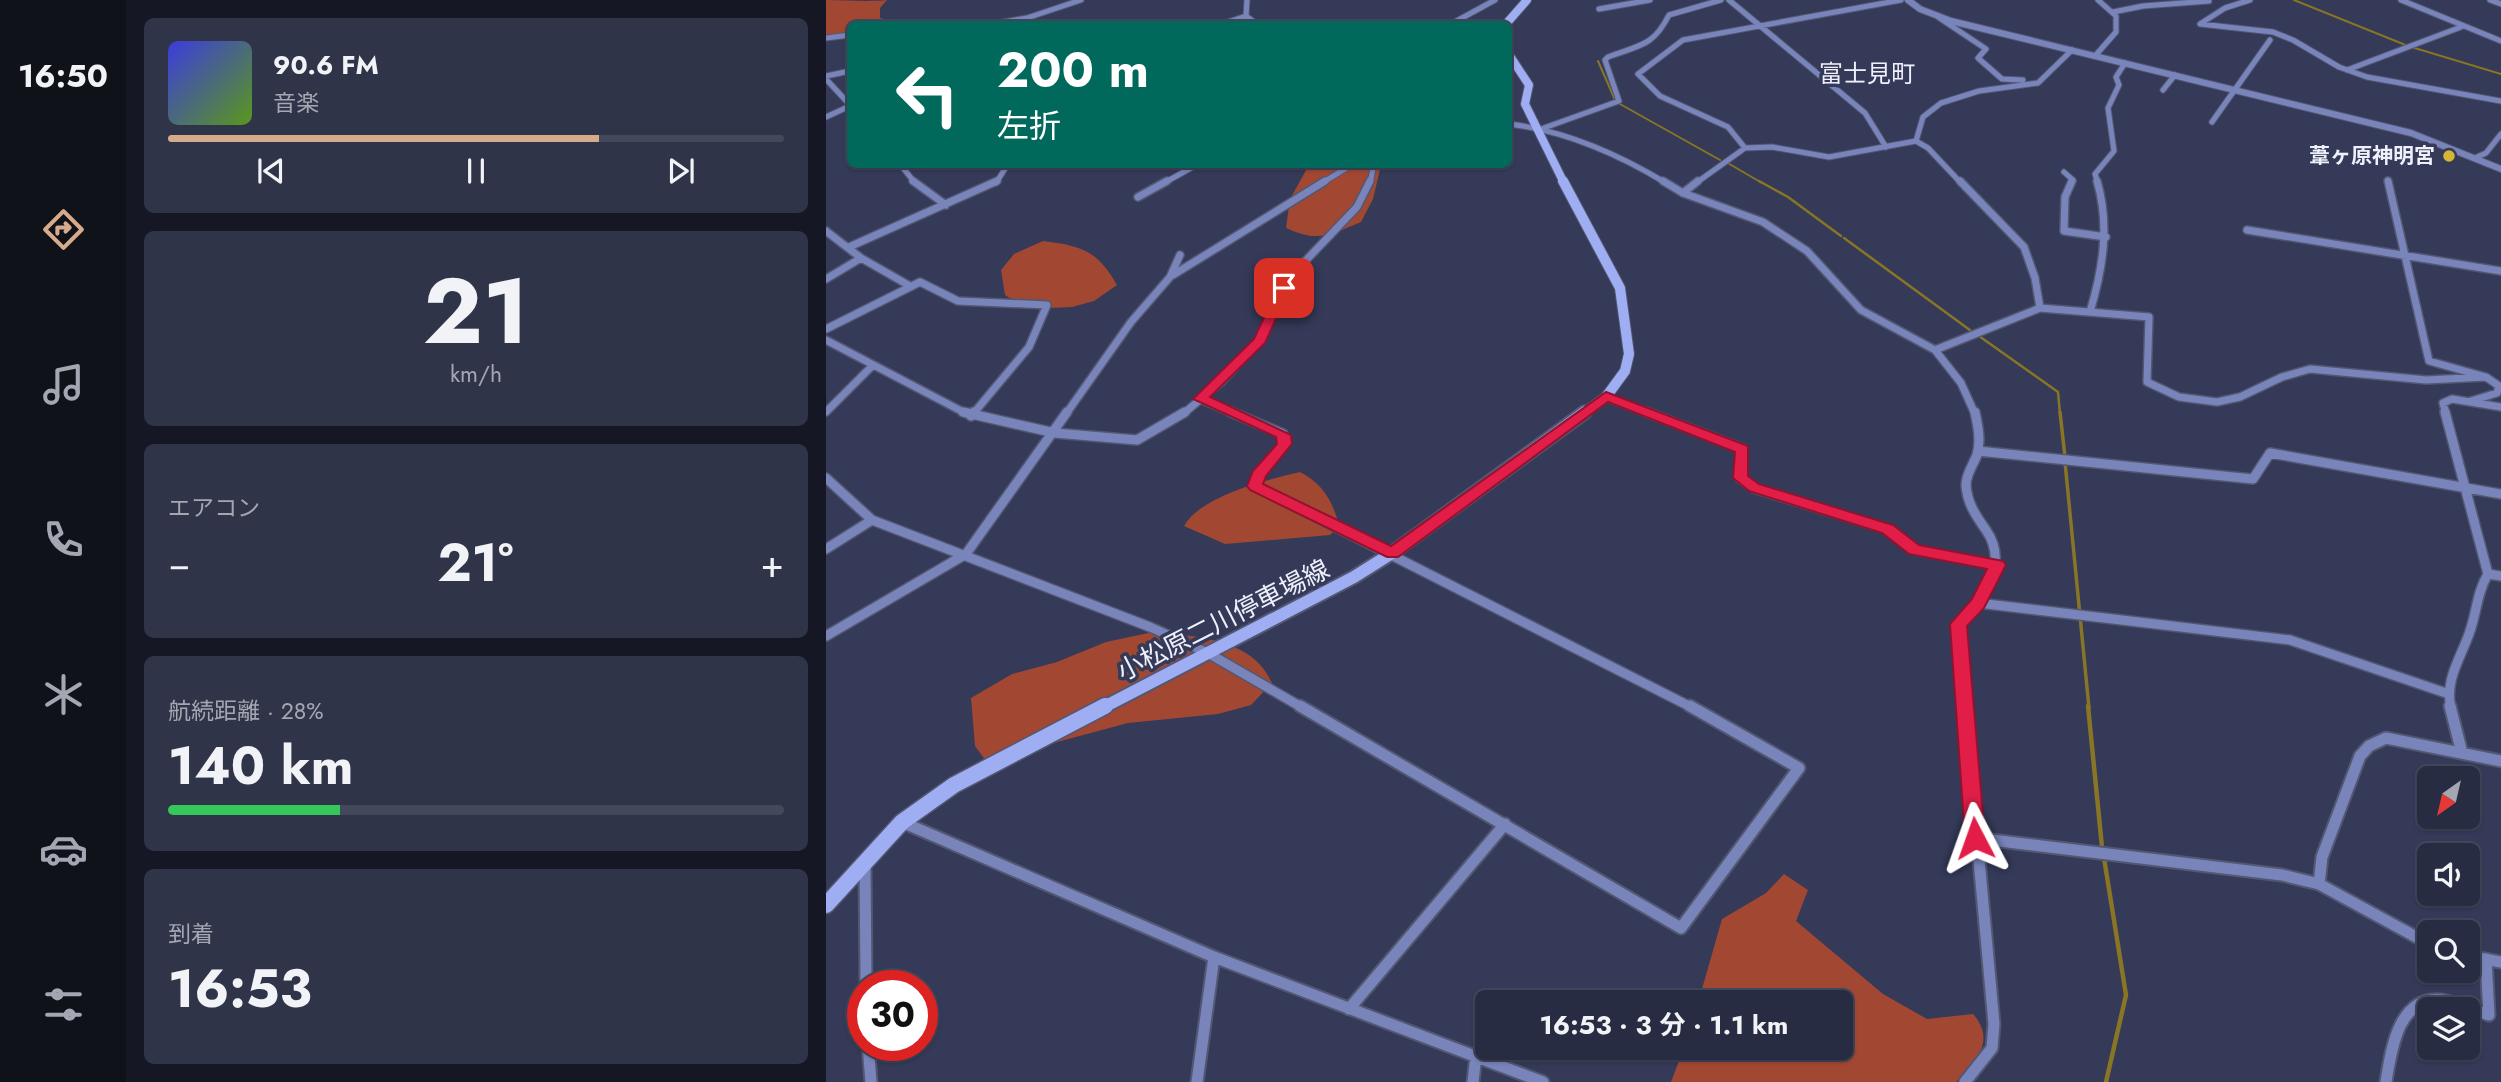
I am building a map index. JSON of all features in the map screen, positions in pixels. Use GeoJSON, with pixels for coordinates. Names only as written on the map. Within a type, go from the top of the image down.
{"type":"FeatureCollection","features":[{"type":"Feature","properties":{"kind":"main road"},"geometry":{"type":"LineString","coordinates":[[1507,21],[1527,0]]}},
{"type":"Feature","properties":{"kind":"main road","name":"小松原二川停車場線"},"geometry":{"type":"LineString","coordinates":[[826,905],[902,822],[954,785],[1354,578],[1606,397],[1625,371],[1629,354],[1620,289],[1525,104],[1529,85],[1512,59]]}},
{"type":"Feature","properties":{"kind":"street"},"geometry":{"type":"LineString","coordinates":[[1009,21],[1027,18],[1081,0]]}},
{"type":"Feature","properties":{"kind":"street"},"geometry":{"type":"LineString","coordinates":[[1246,16],[1247,0]]}},
{"type":"Feature","properties":{"kind":"street"},"geometry":{"type":"LineString","coordinates":[[1456,21],[1495,0]]}},
{"type":"Feature","properties":{"kind":"street"},"geometry":{"type":"LineString","coordinates":[[1599,9],[1650,0]]}},
{"type":"Feature","properties":{"kind":"street"},"geometry":{"type":"LineString","coordinates":[[1538,128],[1619,101],[1605,60],[1608,57],[1651,41],[1659,35],[1668,15],[1693,4],[1721,0]]}},
{"type":"Feature","properties":{"kind":"street"},"geometry":{"type":"LineString","coordinates":[[1729,0],[1865,113],[1886,147]]}},
{"type":"Feature","properties":{"kind":"street"},"geometry":{"type":"LineString","coordinates":[[1745,148],[1728,127],[1660,96],[1638,74],[1683,40],[1901,0]]}},
{"type":"Feature","properties":{"kind":"street"},"geometry":{"type":"LineString","coordinates":[[1908,0],[1986,50],[1978,58],[2002,79],[2038,83]]}},
{"type":"Feature","properties":{"kind":"street"},"geometry":{"type":"LineString","coordinates":[[2095,56],[2116,32],[2113,12],[2098,0]]}},
{"type":"Feature","properties":{"kind":"street"},"geometry":{"type":"LineString","coordinates":[[2113,12],[2143,6],[2208,0],[2225,8]]}},
{"type":"Feature","properties":{"kind":"street"},"geometry":{"type":"LineString","coordinates":[[2250,0],[2225,8],[2200,24],[2211,29],[2230,26],[2276,33],[2313,48],[2347,70],[2445,94],[2501,101]]}},
{"type":"Feature","properties":{"kind":"street"},"geometry":{"type":"LineString","coordinates":[[2401,0],[2461,27],[2501,41]]}},
{"type":"Feature","properties":{"kind":"street"},"geometry":{"type":"LineString","coordinates":[[2490,0],[2501,5]]}},
{"type":"Feature","properties":{"kind":"street"},"geometry":{"type":"LineString","coordinates":[[1231,21],[1246,16]]}},
{"type":"Feature","properties":{"kind":"street"},"geometry":{"type":"LineString","coordinates":[[1246,16],[1254,21]]}},
{"type":"Feature","properties":{"kind":"street"},"geometry":{"type":"LineString","coordinates":[[1936,16],[2411,133],[2477,157],[2501,169]]}},
{"type":"Feature","properties":{"kind":"street"},"geometry":{"type":"LineString","coordinates":[[2347,70],[2461,27]]}},
{"type":"Feature","properties":{"kind":"street"},"geometry":{"type":"LineString","coordinates":[[826,38],[847,35]]}},
{"type":"Feature","properties":{"kind":"street"},"geometry":{"type":"LineString","coordinates":[[2212,122],[2270,40]]}},
{"type":"Feature","properties":{"kind":"street"},"geometry":{"type":"LineString","coordinates":[[1916,141],[1923,117],[1951,98],[2038,83],[2072,50]]}},
{"type":"Feature","properties":{"kind":"street"},"geometry":{"type":"LineString","coordinates":[[2090,312],[2107,247],[2106,202],[2095,174],[2114,150],[2107,116],[2109,100],[2119,85],[2116,77],[2125,63]]}},
{"type":"Feature","properties":{"kind":"street"},"geometry":{"type":"LineString","coordinates":[[847,72],[826,77],[847,102]]}},
{"type":"Feature","properties":{"kind":"street"},"geometry":{"type":"LineString","coordinates":[[2163,90],[2175,75]]}},
{"type":"Feature","properties":{"kind":"street"},"geometry":{"type":"LineString","coordinates":[[826,117],[847,107]]}},
{"type":"Feature","properties":{"kind":"street"},"geometry":{"type":"LineString","coordinates":[[1512,125],[1538,128],[1628,160],[1683,193],[1748,216],[1790,239],[1824,267],[1861,310],[1935,350],[1944,359],[1977,417],[1978,451],[1965,482],[1970,509],[1993,539],[1997,565],[1978,604],[1958,624],[1975,838],[1988,928],[1994,1024],[1992,1048],[1965,1082]]}},
{"type":"Feature","properties":{"kind":"street"},"geometry":{"type":"LineString","coordinates":[[2477,157],[2486,153],[2501,134]]}},
{"type":"Feature","properties":{"kind":"street"},"geometry":{"type":"LineString","coordinates":[[1683,193],[1727,158],[1745,148],[1772,147],[1829,157],[1916,141],[1928,148],[2024,247],[2035,278],[2040,309]]}},
{"type":"Feature","properties":{"kind":"street"},"geometry":{"type":"LineString","coordinates":[[903,168],[915,183],[947,205]]}},
{"type":"Feature","properties":{"kind":"street"},"geometry":{"type":"LineString","coordinates":[[849,247],[996,183],[1005,168]]}},
{"type":"Feature","properties":{"kind":"street"},"geometry":{"type":"LineString","coordinates":[[1138,197],[1191,168]]}},
{"type":"Feature","properties":{"kind":"street"},"geometry":{"type":"LineString","coordinates":[[826,636],[965,554],[1055,433],[1067,410],[1131,322],[1170,277],[1190,262],[1346,168]]}},
{"type":"Feature","properties":{"kind":"street"},"geometry":{"type":"LineString","coordinates":[[826,340],[971,416],[1055,433],[1137,440],[1149,437],[1200,399],[1260,340],[1290,277],[1306,257],[1339,229],[1365,196],[1373,168]]}},
{"type":"Feature","properties":{"kind":"street"},"geometry":{"type":"LineString","coordinates":[[2064,172],[2065,176],[2073,180],[2069,183],[2064,209],[2064,231],[2106,237]]}},
{"type":"Feature","properties":{"kind":"street"},"geometry":{"type":"LineString","coordinates":[[2388,180],[2429,361],[2486,377],[2500,387],[2497,393],[2470,401]]}},
{"type":"Feature","properties":{"kind":"street"},"geometry":{"type":"LineString","coordinates":[[826,230],[861,258],[910,286]]}},
{"type":"Feature","properties":{"kind":"street"},"geometry":{"type":"LineString","coordinates":[[2247,230],[2501,271]]}},
{"type":"Feature","properties":{"kind":"street"},"geometry":{"type":"LineString","coordinates":[[1170,277],[1180,255]]}},
{"type":"Feature","properties":{"kind":"street"},"geometry":{"type":"LineString","coordinates":[[826,279],[861,258]]}},
{"type":"Feature","properties":{"kind":"street"},"geometry":{"type":"LineString","coordinates":[[826,329],[920,282],[958,301],[1047,305],[1029,347],[971,416]]}},
{"type":"Feature","properties":{"kind":"street"},"geometry":{"type":"LineString","coordinates":[[1935,350],[2040,309],[2149,317],[2150,328],[2143,366],[2147,382],[2160,391],[2180,397],[2215,401],[2238,398],[2291,371],[2310,369],[2426,380],[2486,377]]}},
{"type":"Feature","properties":{"kind":"street"},"geometry":{"type":"LineString","coordinates":[[826,412],[872,366]]}},
{"type":"Feature","properties":{"kind":"street"},"geometry":{"type":"LineString","coordinates":[[1606,397],[1743,449],[1740,478],[1754,488],[1888,529],[1915,550],[1997,565]]}},
{"type":"Feature","properties":{"kind":"street"},"geometry":{"type":"LineString","coordinates":[[826,478],[872,520],[1150,627],[1208,653],[1681,928],[1799,768],[1697,710],[1392,553],[1255,486],[1259,474],[1284,444],[1283,435],[1200,399]]}},
{"type":"Feature","properties":{"kind":"street"},"geometry":{"type":"LineString","coordinates":[[2462,753],[2449,694],[2458,656],[2470,632],[2480,587],[2488,573],[2442,403],[2445,400],[2470,401],[2501,407]]}},
{"type":"Feature","properties":{"kind":"street"},"geometry":{"type":"LineString","coordinates":[[1978,451],[2253,479],[2270,453],[2501,494]]}},
{"type":"Feature","properties":{"kind":"street"},"geometry":{"type":"LineString","coordinates":[[826,548],[872,520]]}},
{"type":"Feature","properties":{"kind":"street"},"geometry":{"type":"LineString","coordinates":[[2488,573],[2501,576]]}},
{"type":"Feature","properties":{"kind":"street"},"geometry":{"type":"LineString","coordinates":[[1978,604],[2290,640],[2449,694]]}},
{"type":"Feature","properties":{"kind":"street"},"geometry":{"type":"LineString","coordinates":[[2319,884],[2322,857],[2360,755],[2369,746],[2386,738],[2501,761]]}},
{"type":"Feature","properties":{"kind":"street"},"geometry":{"type":"LineString","coordinates":[[902,822],[1214,957],[1475,1055]]}},
{"type":"Feature","properties":{"kind":"street"},"geometry":{"type":"LineString","coordinates":[[1349,1009],[1505,824]]}},
{"type":"Feature","properties":{"kind":"street"},"geometry":{"type":"LineString","coordinates":[[1975,838],[2282,875],[2319,884],[2417,937]]}},
{"type":"Feature","properties":{"kind":"street"},"geometry":{"type":"LineString","coordinates":[[865,861],[866,970]]}},
{"type":"Feature","properties":{"kind":"street"},"geometry":{"type":"LineString","coordinates":[[1197,1082],[1214,957]]}},
{"type":"Feature","properties":{"kind":"street"},"geometry":{"type":"LineString","coordinates":[[2480,958],[2501,962]]}},
{"type":"Feature","properties":{"kind":"street"},"geometry":{"type":"LineString","coordinates":[[2386,1082],[2398,1030],[2418,1005],[2436,1000],[2489,1015],[2486,959]]}},
{"type":"Feature","properties":{"kind":"street"},"geometry":{"type":"LineString","coordinates":[[1473,1082],[1475,1060]]}},
{"type":"Feature","properties":{"kind":"street"},"geometry":{"type":"LineString","coordinates":[[1489,1060],[1544,1082]]}},
{"type":"Feature","properties":{"kind":"street"},"geometry":{"type":"LineString","coordinates":[[869,1061],[871,1082]]}},
{"type":"Feature","properties":{"kind":"shaded area"},"geometry":{"type":"Polygon","coordinates":[[[826,0],[887,0],[880,8],[880,18],[893,21],[847,21],[847,34],[826,37],[826,0]]]}},
{"type":"Feature","properties":{"kind":"shaded area"},"geometry":{"type":"Polygon","coordinates":[[[1307,168],[1380,168],[1373,199],[1361,222],[1340,231],[1316,236],[1286,228],[1290,199],[1307,168]]]}},
{"type":"Feature","properties":{"kind":"shaded area"},"geometry":{"type":"Polygon","coordinates":[[[1043,241],[1068,245],[1087,252],[1102,264],[1117,285],[1094,301],[1072,307],[1028,309],[1005,295],[1001,270],[1014,254],[1043,241]]]}},
{"type":"Feature","properties":{"kind":"shaded area"},"geometry":{"type":"Polygon","coordinates":[[[1300,472],[1321,488],[1334,509],[1339,526],[1330,535],[1225,544],[1184,526],[1192,515],[1205,506],[1236,490],[1300,472]]]}},
{"type":"Feature","properties":{"kind":"shaded area"},"geometry":{"type":"Polygon","coordinates":[[[1158,631],[1208,639],[1239,649],[1263,668],[1272,683],[1251,705],[1218,714],[1128,723],[986,761],[975,746],[971,698],[1012,674],[1057,662],[1106,642],[1158,631]]]}},
{"type":"Feature","properties":{"kind":"shaded area"},"geometry":{"type":"Polygon","coordinates":[[[1784,874],[1808,890],[1796,921],[1883,994],[1927,1019],[1973,1014],[1980,1024],[1983,1041],[1971,1066],[1956,1082],[1671,1082],[1679,1060],[1853,1060],[1853,990],[1702,990],[1722,919],[1766,893],[1784,874]]]}},
{"type":"Feature","properties":{"kind":"waterway"},"geometry":{"type":"LineString","coordinates":[[2294,0],[2408,46],[2501,74]]}},
{"type":"Feature","properties":{"kind":"waterway"},"geometry":{"type":"LineString","coordinates":[[1598,61],[1615,100]]}},
{"type":"Feature","properties":{"kind":"waterway"},"geometry":{"type":"LineString","coordinates":[[1620,104],[1720,160]]}},
{"type":"Feature","properties":{"kind":"waterway"},"geometry":{"type":"LineString","coordinates":[[1726,162],[1762,183]]}},
{"type":"Feature","properties":{"kind":"waterway"},"geometry":{"type":"LineString","coordinates":[[1759,181],[1788,197],[1841,236]]}},
{"type":"Feature","properties":{"kind":"waterway"},"geometry":{"type":"LineString","coordinates":[[1844,238],[1974,333]]}},
{"type":"Feature","properties":{"kind":"waterway"},"geometry":{"type":"LineString","coordinates":[[1979,336],[2058,392],[2060,414]]}},
{"type":"Feature","properties":{"kind":"waterway"},"geometry":{"type":"LineString","coordinates":[[2060,412],[2065,457]]}},
{"type":"Feature","properties":{"kind":"waterway"},"geometry":{"type":"LineString","coordinates":[[2065,462],[2089,708]]}},
{"type":"Feature","properties":{"kind":"waterway"},"geometry":{"type":"LineString","coordinates":[[2088,706],[2102,847]]}},
{"type":"Feature","properties":{"kind":"waterway"},"geometry":{"type":"LineString","coordinates":[[2104,858],[2126,995],[2106,1082]]}},
{"type":"Feature","properties":{"kind":"place","name":"葦ヶ原神明宮"},"geometry":{"type":"Point","coordinates":[2449,156]}},
{"type":"Feature","properties":{"kind":"district","name":"富士見町"},"geometry":{"type":"Point","coordinates":[1867,73]}},
{"type":"Feature","properties":{"kind":"route"},"geometry":{"type":"LineString","coordinates":[[1284,288],[1260,340],[1200,399],[1260,422],[1283,435],[1284,444],[1259,474],[1254,482],[1255,486],[1288,505],[1392,553],[1606,397],[1723,439],[1743,449],[1740,478],[1754,488],[1888,529],[1915,550],[1997,565],[1978,604],[1958,624],[1975,838]]}}]}
